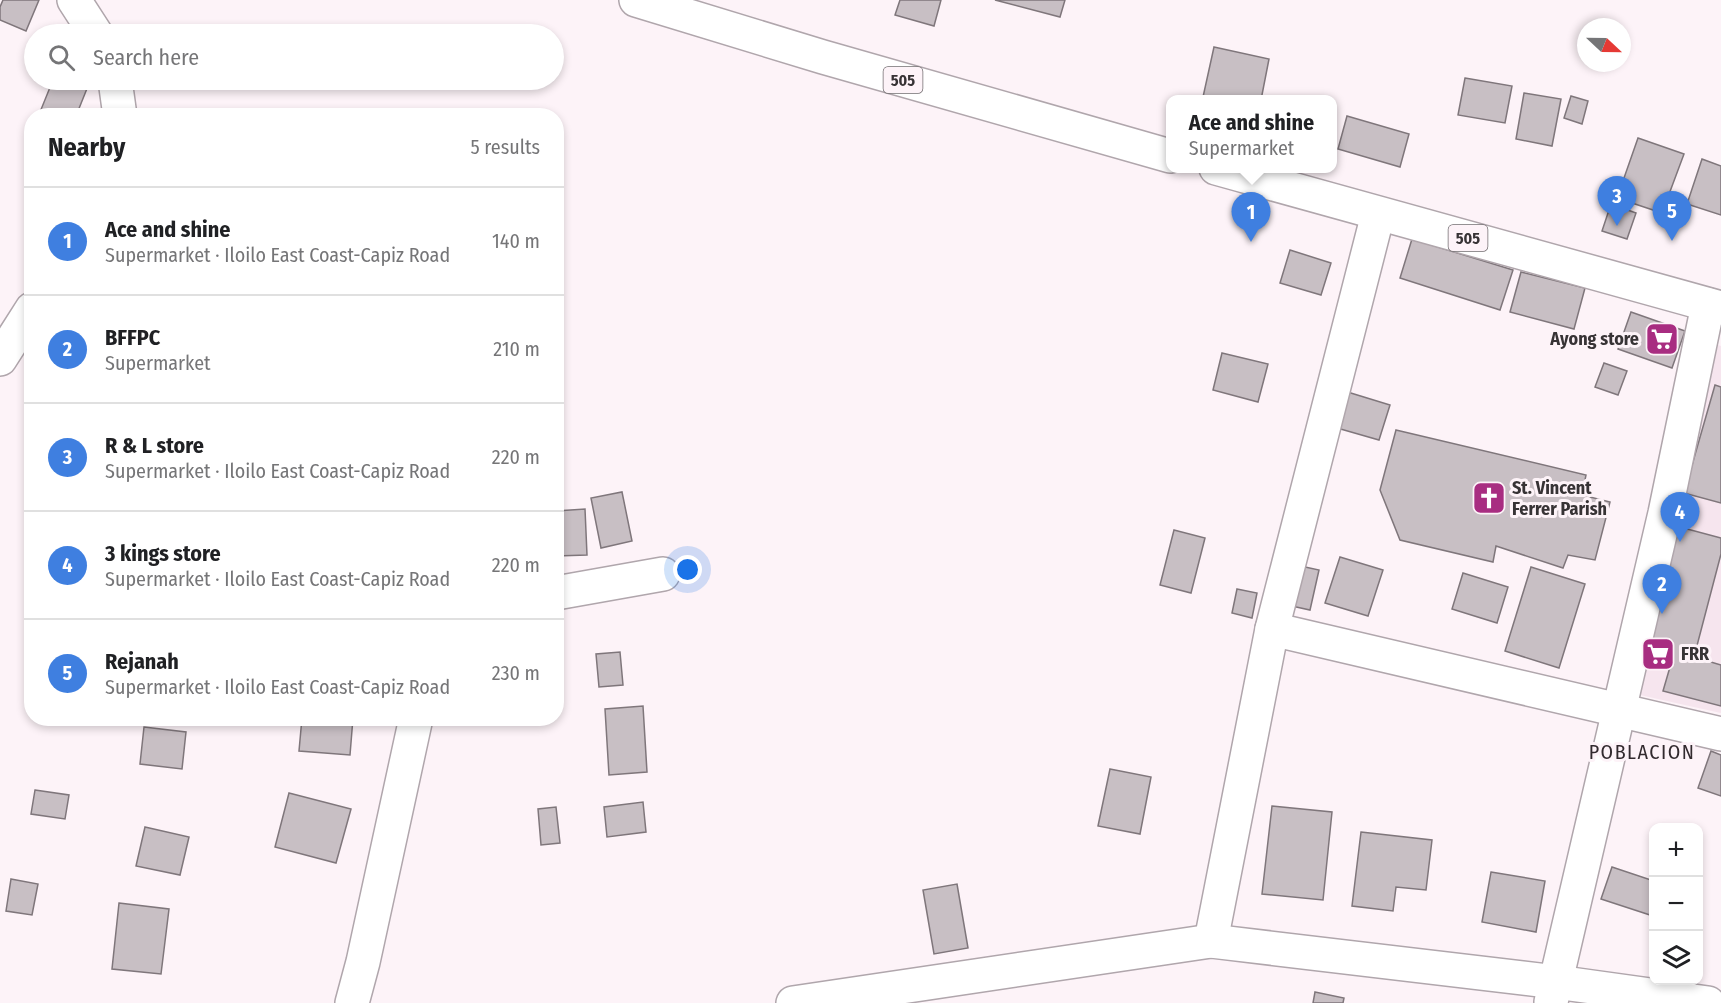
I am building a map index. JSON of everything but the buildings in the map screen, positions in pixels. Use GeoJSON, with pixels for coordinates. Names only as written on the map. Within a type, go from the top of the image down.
{"type":"FeatureCollection","features":[{"type":"Feature","properties":{"kind":"street"},"geometry":{"type":"LineString","coordinates":[[74,0],[90,24]]}},
{"type":"Feature","properties":{"kind":"street","name":"505"},"geometry":{"type":"LineString","coordinates":[[636,0],[823,57],[1166,155]]}},
{"type":"Feature","properties":{"kind":"street"},"geometry":{"type":"LineString","coordinates":[[116,90],[119,108]]}},
{"type":"Feature","properties":{"kind":"street","name":"505"},"geometry":{"type":"LineString","coordinates":[[1234,173],[1714,306]]}},
{"type":"Feature","properties":{"kind":"street"},"geometry":{"type":"LineString","coordinates":[[1211,941],[1272,629],[1378,214]]}},
{"type":"Feature","properties":{"kind":"street"},"geometry":{"type":"LineString","coordinates":[[1554,993],[1714,306]]}},
{"type":"Feature","properties":{"kind":"street"},"geometry":{"type":"LineString","coordinates":[[0,359],[24,322]]}},
{"type":"Feature","properties":{"kind":"street"},"geometry":{"type":"LineString","coordinates":[[564,592],[663,574]]}},
{"type":"Feature","properties":{"kind":"street"},"geometry":{"type":"LineString","coordinates":[[1272,629],[1721,734]]}},
{"type":"Feature","properties":{"kind":"street"},"geometry":{"type":"LineString","coordinates":[[352,1003],[414,726]]}},
{"type":"Feature","properties":{"kind":"street"},"geometry":{"type":"LineString","coordinates":[[793,1003],[1211,941],[1554,993],[1708,1003]]}},
{"type":"Feature","properties":{"kind":"shaded area"},"geometry":{"type":"Polygon","coordinates":[[[1718,345],[1721,346],[1721,713],[1640,695],[1718,345]]]}},
{"type":"Feature","properties":{"kind":"place","name":"R & L store"},"geometry":{"type":"Point","coordinates":[1617,226]}},
{"type":"Feature","properties":{"kind":"place","name":"Rejanah"},"geometry":{"type":"Point","coordinates":[1672,241]}},
{"type":"Feature","properties":{"kind":"place","name":"Ace and shine"},"geometry":{"type":"Point","coordinates":[1251,242]}},
{"type":"Feature","properties":{"kind":"place","name":"Ayong store"},"geometry":{"type":"Point","coordinates":[1662,339]}},
{"type":"Feature","properties":{"kind":"place","name":"St. Vincent Ferrer Parish"},"geometry":{"type":"Point","coordinates":[1489,498]}},
{"type":"Feature","properties":{"kind":"place","name":"3 kings store"},"geometry":{"type":"Point","coordinates":[1680,542]}},
{"type":"Feature","properties":{"kind":"place","name":"BFFPC"},"geometry":{"type":"Point","coordinates":[1662,614]}},
{"type":"Feature","properties":{"kind":"place","name":"FRR"},"geometry":{"type":"Point","coordinates":[1658,654]}},
{"type":"Feature","properties":{"kind":"district","name":"POBLACION"},"geometry":{"type":"Point","coordinates":[1642,752]}}]}
